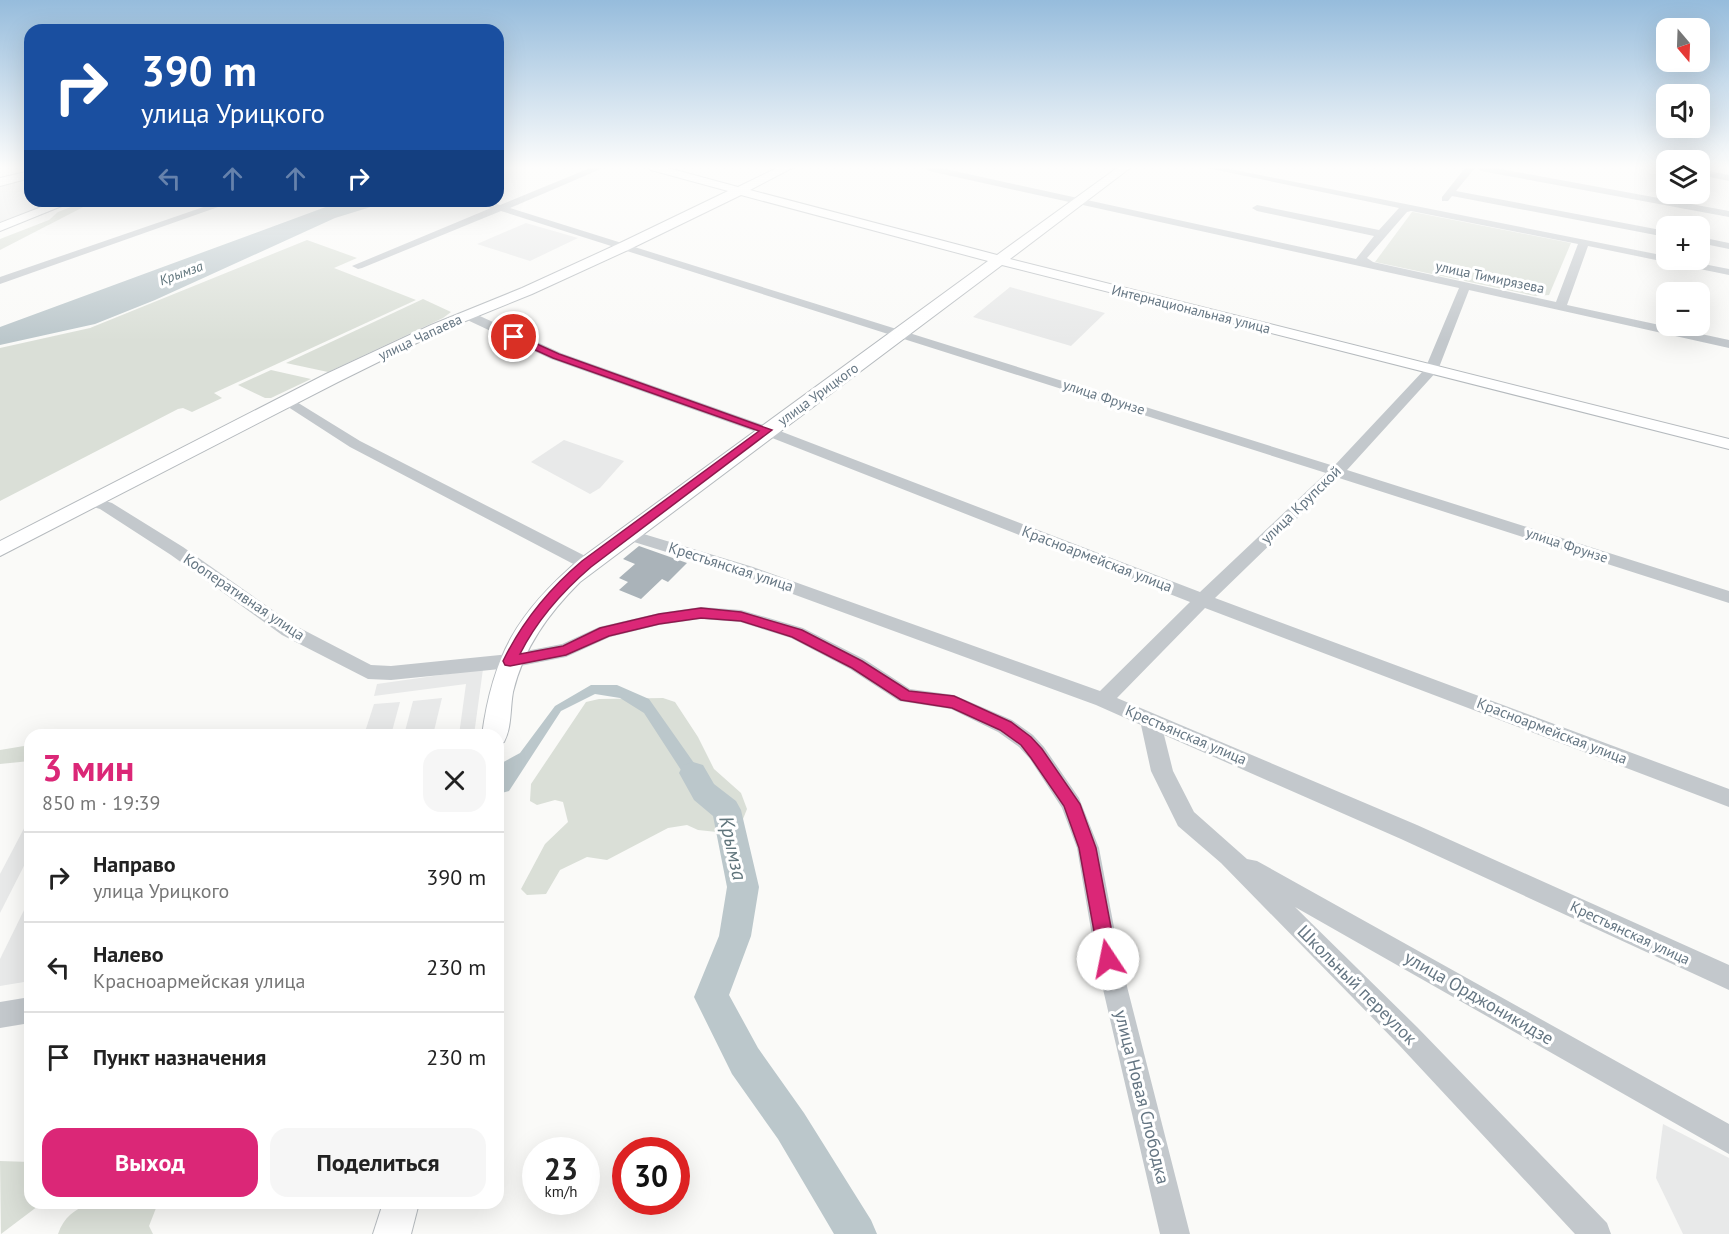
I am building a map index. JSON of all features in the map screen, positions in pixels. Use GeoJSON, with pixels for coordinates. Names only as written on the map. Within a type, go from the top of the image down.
{"type":"FeatureCollection","features":[{"type":"Feature","properties":{"kind":"main road","name":"улица Чапаева"},"geometry":{"type":"LineString","coordinates":[[0,549],[287,400],[467,315],[527,291],[667,226]]}},
{"type":"Feature","properties":{"kind":"main road","name":"Интернациональная улица"},"geometry":{"type":"LineString","coordinates":[[869,226],[1729,444]]}},
{"type":"Feature","properties":{"kind":"main road","name":"улица Урицкого"},"geometry":{"type":"LineString","coordinates":[[496,729],[501,689],[510,661],[522,636],[560,587],[627,534],[1046,226]]}},
{"type":"Feature","properties":{"kind":"main road"},"geometry":{"type":"LineString","coordinates":[[392,1234],[399,1209]]}},
{"type":"Feature","properties":{"kind":"street"},"geometry":{"type":"LineString","coordinates":[[0,281],[159,226]]}},
{"type":"Feature","properties":{"kind":"street"},"geometry":{"type":"LineString","coordinates":[[358,266],[453,226]]}},
{"type":"Feature","properties":{"kind":"street","name":"улица Фрунзе"},"geometry":{"type":"LineString","coordinates":[[556,226],[902,333],[1729,597]]}},
{"type":"Feature","properties":{"kind":"street","name":"улица Тимирязева"},"geometry":{"type":"LineString","coordinates":[[1188,226],[1729,344]]}},
{"type":"Feature","properties":{"kind":"street"},"geometry":{"type":"LineString","coordinates":[[1341,226],[1381,234]]}},
{"type":"Feature","properties":{"kind":"street"},"geometry":{"type":"LineString","coordinates":[[1372,267],[1363,261],[1362,256],[1388,226]]}},
{"type":"Feature","properties":{"kind":"street"},"geometry":{"type":"LineString","coordinates":[[1501,226],[1656,257]]}},
{"type":"Feature","properties":{"kind":"street"},"geometry":{"type":"LineString","coordinates":[[1622,226],[1656,232]]}},
{"type":"Feature","properties":{"kind":"street"},"geometry":{"type":"LineString","coordinates":[[1560,307],[1584,242]]}},
{"type":"Feature","properties":{"kind":"street"},"geometry":{"type":"LineString","coordinates":[[1710,242],[1729,246]]}},
{"type":"Feature","properties":{"kind":"street"},"geometry":{"type":"LineString","coordinates":[[1710,268],[1729,272]]}},
{"type":"Feature","properties":{"kind":"street","name":"улица Крупской"},"geometry":{"type":"LineString","coordinates":[[1103,700],[1202,600],[1337,471],[1431,370],[1465,287]]}},
{"type":"Feature","properties":{"kind":"street","name":"Красноармейская улица"},"geometry":{"type":"LineString","coordinates":[[467,315],[556,356],[767,430],[1202,600],[1729,798]]}},
{"type":"Feature","properties":{"kind":"street"},"geometry":{"type":"LineString","coordinates":[[287,400],[355,444],[587,564]]}},
{"type":"Feature","properties":{"kind":"street","name":"Кооперативная улица"},"geometry":{"type":"LineString","coordinates":[[93,501],[106,506],[177,551],[288,630],[368,672],[391,674],[510,661]]}},
{"type":"Feature","properties":{"kind":"street","name":"Крестьянская улица"},"geometry":{"type":"LineString","coordinates":[[627,534],[747,571],[1103,700],[1409,832],[1729,978]]}},
{"type":"Feature","properties":{"kind":"street","name":"улица Новая Слободка"},"geometry":{"type":"LineString","coordinates":[[510,661],[566,650],[605,632],[659,619],[701,613],[741,616],[797,633],[857,664],[906,696],[954,702],[1005,726],[1026,741],[1071,804],[1088,848],[1108,959],[1175,1234]]}},
{"type":"Feature","properties":{"kind":"street","name":"Школьный переулок"},"geometry":{"type":"LineString","coordinates":[[1150,719],[1162,771],[1186,819],[1229,856],[1408,1036],[1596,1234]]}},
{"type":"Feature","properties":{"kind":"street","name":"улица Орджоникидзе"},"geometry":{"type":"LineString","coordinates":[[1229,856],[1729,1140]]}},
{"type":"Feature","properties":{"kind":"street"},"geometry":{"type":"LineString","coordinates":[[0,1015],[24,1011]]}},
{"type":"Feature","properties":{"kind":"shaded area"},"geometry":{"type":"Polygon","coordinates":[[[35,226],[47,226],[0,250],[0,239],[35,226]]]}},
{"type":"Feature","properties":{"kind":"shaded area"},"geometry":{"type":"Polygon","coordinates":[[[520,226],[535,226],[578,238],[530,261],[477,244],[520,226]]]}},
{"type":"Feature","properties":{"kind":"shaded area"},"geometry":{"type":"Polygon","coordinates":[[[1402,226],[1482,226],[1571,243],[1549,295],[1535,296],[1375,262],[1402,226]]]}},
{"type":"Feature","properties":{"kind":"shaded area"},"geometry":{"type":"Polygon","coordinates":[[[307,240],[357,258],[334,268],[416,300],[214,393],[222,398],[192,412],[183,408],[178,409],[0,501],[0,348],[90,328],[307,240]]]}},
{"type":"Feature","properties":{"kind":"shaded area"},"geometry":{"type":"Polygon","coordinates":[[[1010,287],[1105,313],[1071,346],[973,317],[1010,287]]]}},
{"type":"Feature","properties":{"kind":"shaded area"},"geometry":{"type":"Polygon","coordinates":[[[423,299],[451,312],[443,318],[328,372],[286,363],[423,299]]]}},
{"type":"Feature","properties":{"kind":"shaded area"},"geometry":{"type":"Polygon","coordinates":[[[271,370],[311,379],[271,398],[265,398],[238,385],[271,370]]]}},
{"type":"Feature","properties":{"kind":"shaded area"},"geometry":{"type":"Polygon","coordinates":[[[564,440],[624,461],[600,488],[590,494],[531,462],[564,440]]]}},
{"type":"Feature","properties":{"kind":"shaded area"},"geometry":{"type":"Polygon","coordinates":[[[483,669],[475,729],[460,729],[466,684],[374,696],[377,684],[483,669]]]}},
{"type":"Feature","properties":{"kind":"shaded area"},"geometry":{"type":"Polygon","coordinates":[[[442,698],[434,729],[406,729],[413,701],[442,698]]]}},
{"type":"Feature","properties":{"kind":"shaded area"},"geometry":{"type":"Polygon","coordinates":[[[663,698],[675,702],[698,737],[714,769],[741,793],[747,809],[741,824],[717,832],[698,830],[687,825],[668,828],[607,860],[587,857],[560,870],[546,894],[527,895],[521,889],[545,844],[568,822],[563,802],[555,800],[537,805],[530,801],[531,784],[586,702],[599,699],[663,698]]]}},
{"type":"Feature","properties":{"kind":"shaded area"},"geometry":{"type":"Polygon","coordinates":[[[400,702],[393,729],[366,729],[374,704],[400,702]]]}},
{"type":"Feature","properties":{"kind":"shaded area"},"geometry":{"type":"Polygon","coordinates":[[[24,746],[24,762],[0,764],[0,750],[24,746]]]}},
{"type":"Feature","properties":{"kind":"shaded area"},"geometry":{"type":"Polygon","coordinates":[[[24,828],[24,866],[0,913],[0,874],[24,828]]]}},
{"type":"Feature","properties":{"kind":"shaded area"},"geometry":{"type":"Polygon","coordinates":[[[24,910],[24,982],[0,986],[0,959],[24,910]]]}},
{"type":"Feature","properties":{"kind":"shaded area"},"geometry":{"type":"Polygon","coordinates":[[[1663,1124],[1729,1158],[1729,1234],[1683,1234],[1656,1178],[1663,1124]]]}},
{"type":"Feature","properties":{"kind":"shaded area"},"geometry":{"type":"Polygon","coordinates":[[[0,1161],[24,1162],[24,1209],[34,1209],[1,1234],[0,1161]]]}},
{"type":"Feature","properties":{"kind":"shaded area"},"geometry":{"type":"Polygon","coordinates":[[[78,1209],[156,1209],[149,1226],[153,1234],[58,1234],[70,1215],[78,1209]]]}},
{"type":"Feature","properties":{"kind":"water","name":"Крымза"},"geometry":{"type":"Polygon","coordinates":[[[275,226],[318,226],[155,300],[95,324],[0,345],[0,327],[275,226]]]}},
{"type":"Feature","properties":{"kind":"water","name":"Крымза"},"geometry":{"type":"Polygon","coordinates":[[[591,685],[617,685],[649,699],[694,763],[719,792],[708,801],[681,770],[644,713],[620,698],[595,694],[561,711],[509,791],[504,792],[504,762],[520,753],[555,706],[591,685]]]}},
{"type":"Feature","properties":{"kind":"building"},"geometry":{"type":"Polygon","coordinates":[[[639,546],[687,563],[668,582],[662,579],[641,599],[619,590],[628,582],[619,578],[635,564],[623,559],[639,546]]]}},
{"type":"Feature","properties":{"kind":"waterway","name":"Крымза"},"geometry":{"type":"LineString","coordinates":[[693,773],[704,792],[726,810],[743,887],[735,936],[711,997],[745,1061],[791,1126],[857,1234]]}},
{"type":"Feature","properties":{"kind":"route"},"geometry":{"type":"LineString","coordinates":[[514,337],[556,356],[767,430],[587,564],[560,587],[522,636],[510,661],[566,650],[605,632],[659,619],[701,613],[741,616],[797,633],[857,664],[906,696],[954,702],[1005,726],[1026,741],[1037,753],[1071,804],[1088,848],[1108,959]]}}]}
